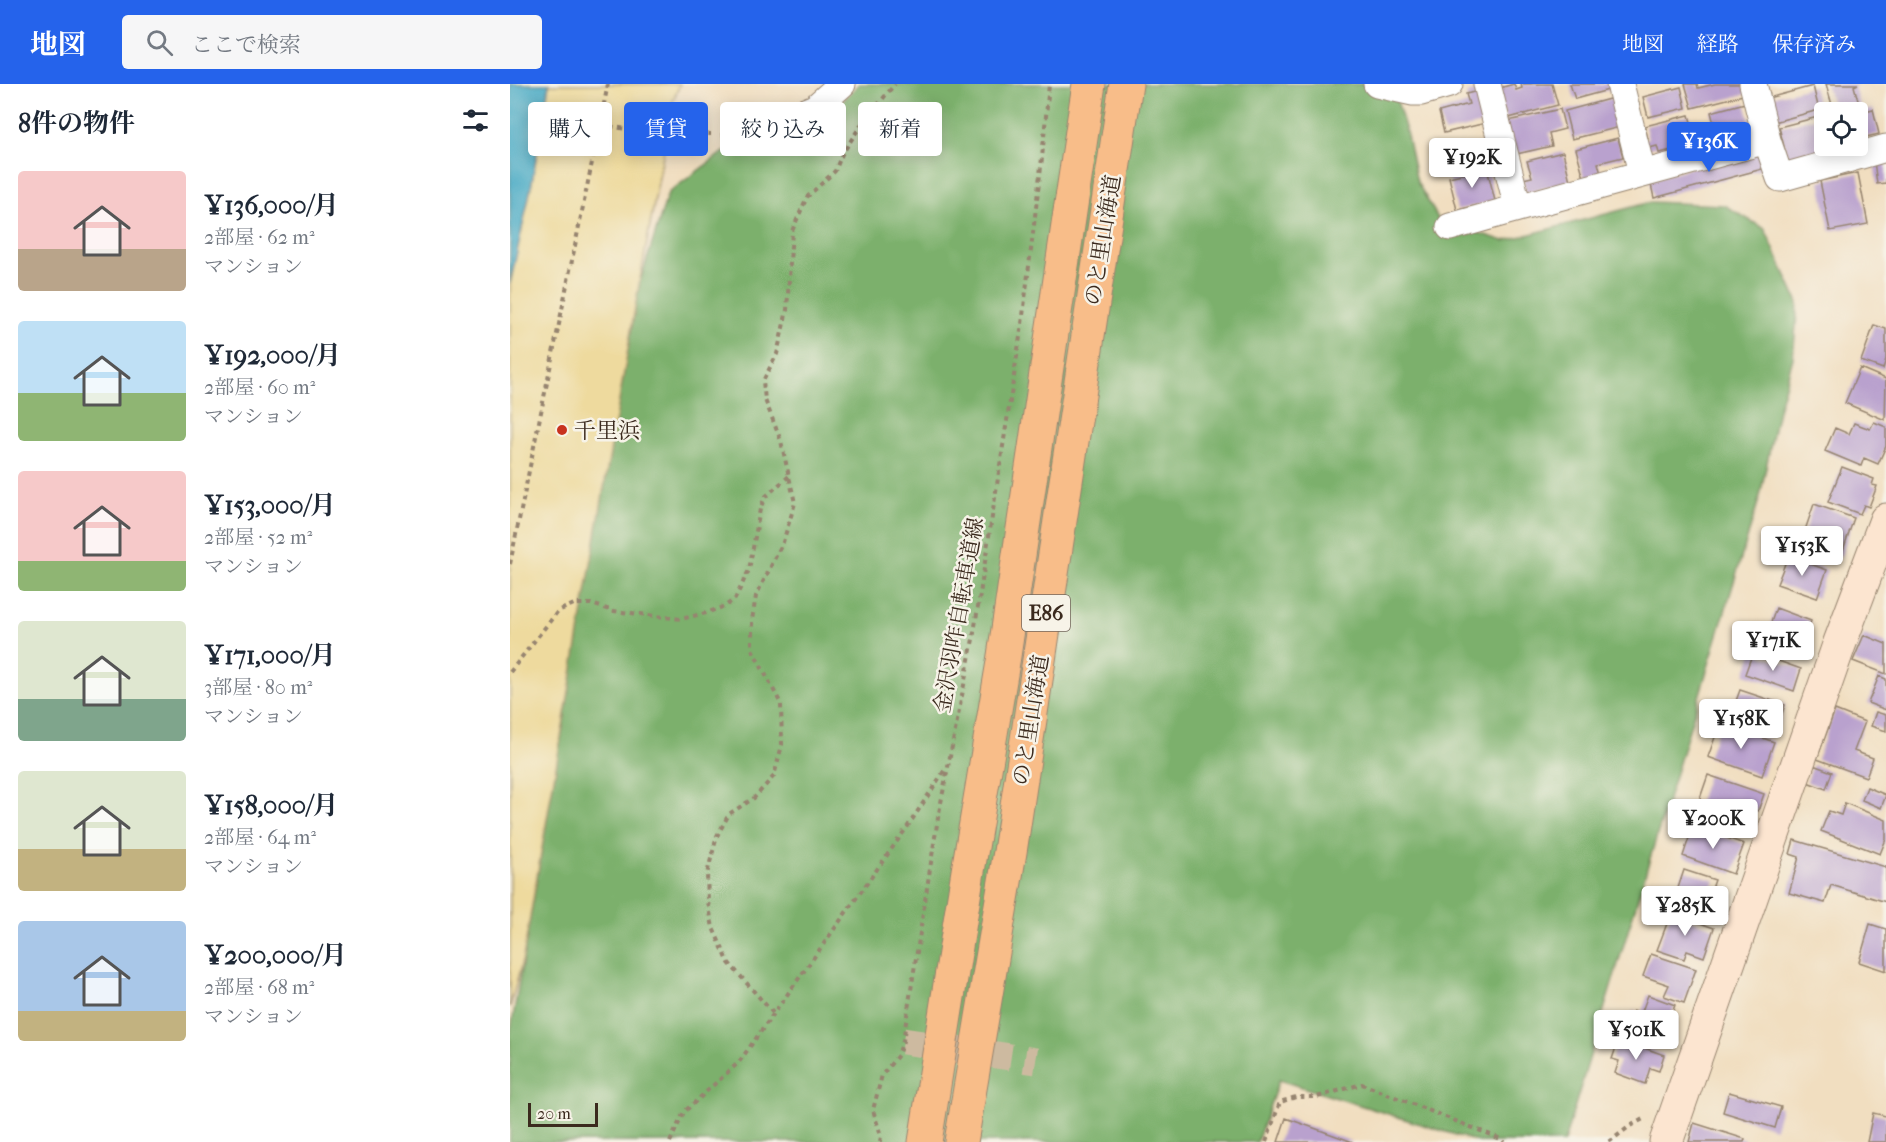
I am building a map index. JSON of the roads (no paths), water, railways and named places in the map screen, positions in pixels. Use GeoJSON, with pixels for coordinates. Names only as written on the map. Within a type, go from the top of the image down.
{"type":"FeatureCollection","features":[{"type":"Feature","properties":{"kind":"highway","name":"のと里山海道"},"geometry":{"type":"LineString","coordinates":[[925,1142],[1004,656],[1089,84]]}},
{"type":"Feature","properties":{"kind":"highway","name":"のと里山海道"},"geometry":{"type":"LineString","coordinates":[[961,1142],[1010,852],[1126,84]]}},
{"type":"Feature","properties":{"kind":"street"},"geometry":{"type":"LineString","coordinates":[[822,102],[842,84]]}},
{"type":"Feature","properties":{"kind":"street"},"geometry":{"type":"LineString","coordinates":[[1377,84],[1421,92],[1449,84]]}},
{"type":"Feature","properties":{"kind":"street"},"geometry":{"type":"LineString","coordinates":[[1487,84],[1518,208]]}},
{"type":"Feature","properties":{"kind":"street"},"geometry":{"type":"LineString","coordinates":[[1620,84],[1642,173]]}},
{"type":"Feature","properties":{"kind":"street"},"geometry":{"type":"LineString","coordinates":[[1753,84],[1767,140],[1780,178],[1886,148]]}},
{"type":"Feature","properties":{"kind":"street"},"geometry":{"type":"LineString","coordinates":[[1450,227],[1767,140]]}},
{"type":"Feature","properties":{"kind":"street"},"geometry":{"type":"LineString","coordinates":[[1666,1142],[1839,645],[1886,520]]}},
{"type":"Feature","properties":{"kind":"water"},"geometry":{"type":"Polygon","coordinates":[[[510,84],[549,84],[546,102],[528,102],[528,156],[536,156],[510,284],[510,84]]]}},
{"type":"Feature","properties":{"kind":"tunnel"},"geometry":{"type":"LineString","coordinates":[[903,1041],[1036,1061]]}},
{"type":"Feature","properties":{"kind":"place","name":"千里浜"},"geometry":{"type":"Point","coordinates":[562,430]}}]}
